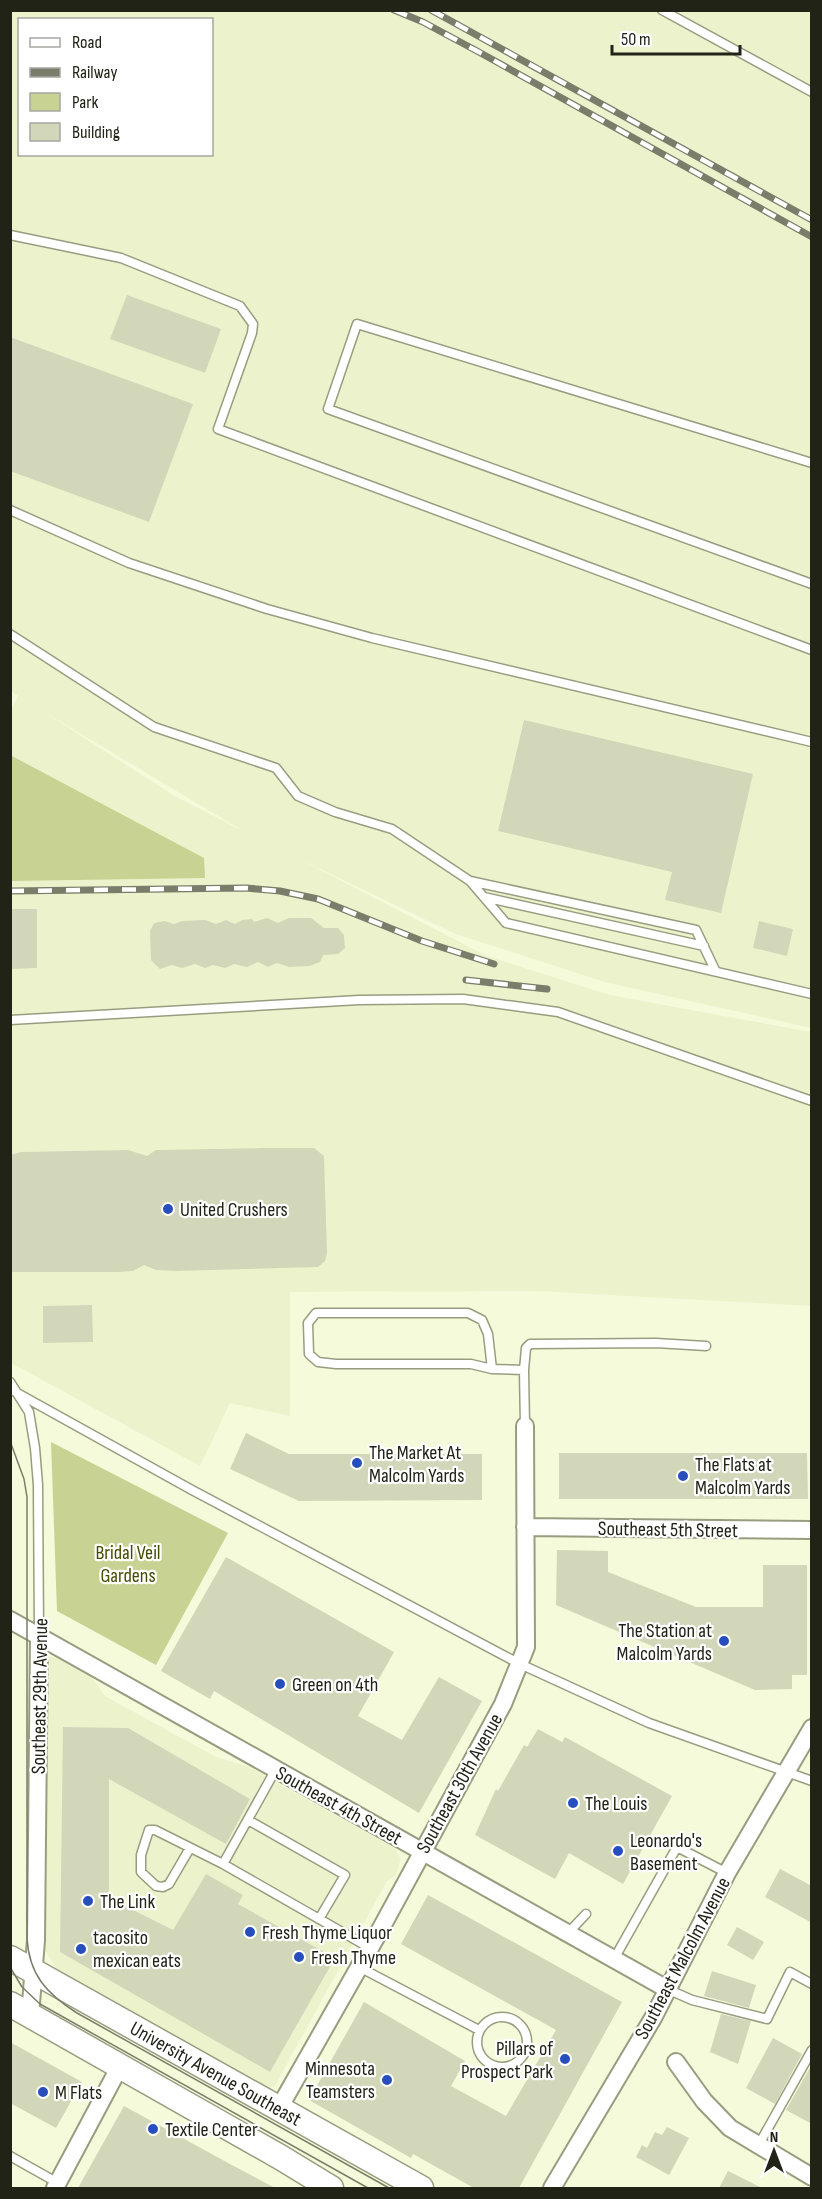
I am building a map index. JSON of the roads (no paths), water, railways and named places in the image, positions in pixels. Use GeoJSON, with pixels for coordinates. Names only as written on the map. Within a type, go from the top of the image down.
{"type":"FeatureCollection","features":[{"type":"Feature","properties":{"kind":"main road","name":"University Avenue Southeast"},"geometry":{"type":"LineString","coordinates":[[10,1958],[35,1970],[278,2110],[422,2188]]}},
{"type":"Feature","properties":{"kind":"main road","name":"University Avenue Southeast"},"geometry":{"type":"LineString","coordinates":[[20,2010],[331,2188]]}},
{"type":"Feature","properties":{"kind":"street","name":"Southeast 30th Avenue"},"geometry":{"type":"LineString","coordinates":[[278,2110],[370,1948],[503,1704],[520,1664],[526,1647],[525,1426]]}},
{"type":"Feature","properties":{"kind":"street","name":"Southeast 5th Street"},"geometry":{"type":"LineString","coordinates":[[525,1527],[812,1530]]}},
{"type":"Feature","properties":{"kind":"street","name":"Southeast 4th Street"},"geometry":{"type":"LineString","coordinates":[[10,1620],[667,1989]]}},
{"type":"Feature","properties":{"kind":"street","name":"Southeast 29th Avenue"},"geometry":{"type":"LineString","coordinates":[[20,2010],[35,1970],[39,1635]]}},
{"type":"Feature","properties":{"kind":"street","name":"Southeast Malcolm Avenue"},"geometry":{"type":"LineString","coordinates":[[552,2188],[653,2018],[727,1873],[812,1728]]}},
{"type":"Feature","properties":{"kind":"street"},"geometry":{"type":"LineString","coordinates":[[676,2062],[717,2115],[757,2146],[812,2177]]}},
{"type":"Feature","properties":{"kind":"street"},"geometry":{"type":"LineString","coordinates":[[56,2186],[120,2066]]}},
{"type":"Feature","properties":{"kind":"lane"},"geometry":{"type":"LineString","coordinates":[[662,10],[812,92]]}},
{"type":"Feature","properties":{"kind":"lane"},"geometry":{"type":"LineString","coordinates":[[10,235],[121,258],[240,306],[253,324],[252,333],[218,429],[812,650]]}},
{"type":"Feature","properties":{"kind":"lane"},"geometry":{"type":"LineString","coordinates":[[812,463],[357,324],[328,409],[812,584]]}},
{"type":"Feature","properties":{"kind":"lane"},"geometry":{"type":"LineString","coordinates":[[10,510],[129,563],[267,609],[372,638],[812,742]]}},
{"type":"Feature","properties":{"kind":"lane"},"geometry":{"type":"LineString","coordinates":[[10,634],[154,727],[276,768],[298,796],[335,812],[392,829],[470,881],[506,923],[812,994]]}},
{"type":"Feature","properties":{"kind":"lane"},"geometry":{"type":"LineString","coordinates":[[470,881],[696,930],[715,970]]}},
{"type":"Feature","properties":{"kind":"lane"},"geometry":{"type":"LineString","coordinates":[[484,897],[704,946]]}},
{"type":"Feature","properties":{"kind":"lane"},"geometry":{"type":"LineString","coordinates":[[10,1020],[368,999],[463,999],[558,1012],[812,1101]]}},
{"type":"Feature","properties":{"kind":"lane"},"geometry":{"type":"LineString","coordinates":[[492,1369],[488,1334],[482,1320],[468,1313],[316,1313],[308,1323],[309,1354],[318,1362],[471,1364],[492,1369],[524,1370]]}},
{"type":"Feature","properties":{"kind":"lane"},"geometry":{"type":"LineString","coordinates":[[525,1426],[524,1370],[526,1348],[531,1344],[656,1343],[706,1346]]}},
{"type":"Feature","properties":{"kind":"lane","name":"Southeast 29th Avenue"},"geometry":{"type":"LineString","coordinates":[[10,1382],[29,1412],[38,1485],[39,1635]]}},
{"type":"Feature","properties":{"kind":"lane"},"geometry":{"type":"LineString","coordinates":[[14,1391],[202,1495],[520,1664],[649,1723],[812,1781]]}},
{"type":"Feature","properties":{"kind":"lane"},"geometry":{"type":"LineString","coordinates":[[223,1864],[276,1769]]}},
{"type":"Feature","properties":{"kind":"lane"},"geometry":{"type":"LineString","coordinates":[[248,1820],[345,1875],[319,1919]]}},
{"type":"Feature","properties":{"kind":"lane"},"geometry":{"type":"LineString","coordinates":[[190,1848],[169,1884],[163,1887],[156,1886],[141,1872],[141,1855],[149,1830],[155,1830],[223,1864],[370,1948]]}},
{"type":"Feature","properties":{"kind":"lane"},"geometry":{"type":"LineString","coordinates":[[614,1959],[677,1847],[727,1873]]}},
{"type":"Feature","properties":{"kind":"lane"},"geometry":{"type":"LineString","coordinates":[[567,1934],[586,1914]]}},
{"type":"Feature","properties":{"kind":"lane"},"geometry":{"type":"LineString","coordinates":[[359,1967],[479,2030]]}},
{"type":"Feature","properties":{"kind":"lane"},"geometry":{"type":"LineString","coordinates":[[667,1989],[692,2000],[767,2019],[790,1972],[812,1984]]}},
{"type":"Feature","properties":{"kind":"lane"},"geometry":{"type":"LineString","coordinates":[[501,2016],[517,2021],[527,2036],[525,2053],[513,2064],[498,2067],[490,2064],[484,2059],[477,2046],[479,2030],[492,2018],[501,2016]]}},
{"type":"Feature","properties":{"kind":"lane"},"geometry":{"type":"LineString","coordinates":[[757,2146],[812,2050]]}},
{"type":"Feature","properties":{"kind":"lane"},"geometry":{"type":"LineString","coordinates":[[10,2156],[56,2186]]}},
{"type":"Feature","properties":{"kind":"tram line"},"geometry":{"type":"LineString","coordinates":[[10,1441],[24,1479],[27,1497],[27,1938],[31,1963],[36,1973],[49,1991],[77,2013],[389,2188]]}},
{"type":"Feature","properties":{"kind":"tram line"},"geometry":{"type":"LineString","coordinates":[[10,1967],[22,1987],[40,2004],[368,2188]]}},
{"type":"Feature","properties":{"kind":"railway"},"geometry":{"type":"LineString","coordinates":[[394,10],[423,22],[477,51],[812,237]]}},
{"type":"Feature","properties":{"kind":"railway"},"geometry":{"type":"LineString","coordinates":[[431,10],[812,220]]}},
{"type":"Feature","properties":{"kind":"railway"},"geometry":{"type":"LineString","coordinates":[[10,891],[246,888],[280,891],[318,899],[422,941],[494,964]]}},
{"type":"Feature","properties":{"kind":"railway"},"geometry":{"type":"LineString","coordinates":[[466,980],[547,989]]}},
{"type":"Feature","properties":{"kind":"place","name":"United Crushers"},"geometry":{"type":"Point","coordinates":[168,1209]}},
{"type":"Feature","properties":{"kind":"place","name":"The Market At Malcolm Yards"},"geometry":{"type":"Point","coordinates":[357,1463]}},
{"type":"Feature","properties":{"kind":"place","name":"The Flats at Malcolm Yards"},"geometry":{"type":"Point","coordinates":[683,1476]}},
{"type":"Feature","properties":{"kind":"place","name":"The Station at Malcolm Yards"},"geometry":{"type":"Point","coordinates":[724,1641]}},
{"type":"Feature","properties":{"kind":"place","name":"Green on 4th"},"geometry":{"type":"Point","coordinates":[280,1684]}},
{"type":"Feature","properties":{"kind":"place","name":"The Louis"},"geometry":{"type":"Point","coordinates":[573,1803]}},
{"type":"Feature","properties":{"kind":"place","name":"Leonardo's Basement"},"geometry":{"type":"Point","coordinates":[618,1851]}},
{"type":"Feature","properties":{"kind":"place","name":"The Link"},"geometry":{"type":"Point","coordinates":[88,1901]}},
{"type":"Feature","properties":{"kind":"place","name":"Fresh Thyme Liquor"},"geometry":{"type":"Point","coordinates":[250,1932]}},
{"type":"Feature","properties":{"kind":"place","name":"tacosito mexican eats"},"geometry":{"type":"Point","coordinates":[81,1949]}},
{"type":"Feature","properties":{"kind":"place","name":"Fresh Thyme"},"geometry":{"type":"Point","coordinates":[299,1957]}},
{"type":"Feature","properties":{"kind":"place","name":"Pillars of Prospect Park"},"geometry":{"type":"Point","coordinates":[565,2059]}},
{"type":"Feature","properties":{"kind":"place","name":"Minnesota Teamsters"},"geometry":{"type":"Point","coordinates":[387,2080]}},
{"type":"Feature","properties":{"kind":"place","name":"M Flats"},"geometry":{"type":"Point","coordinates":[43,2092]}},
{"type":"Feature","properties":{"kind":"place","name":"Textile Center"},"geometry":{"type":"Point","coordinates":[153,2129]}},
{"type":"Feature","properties":{"kind":"park label","name":"Bridal Veil Gardens"},"geometry":{"type":"Point","coordinates":[128,1564]}}]}
